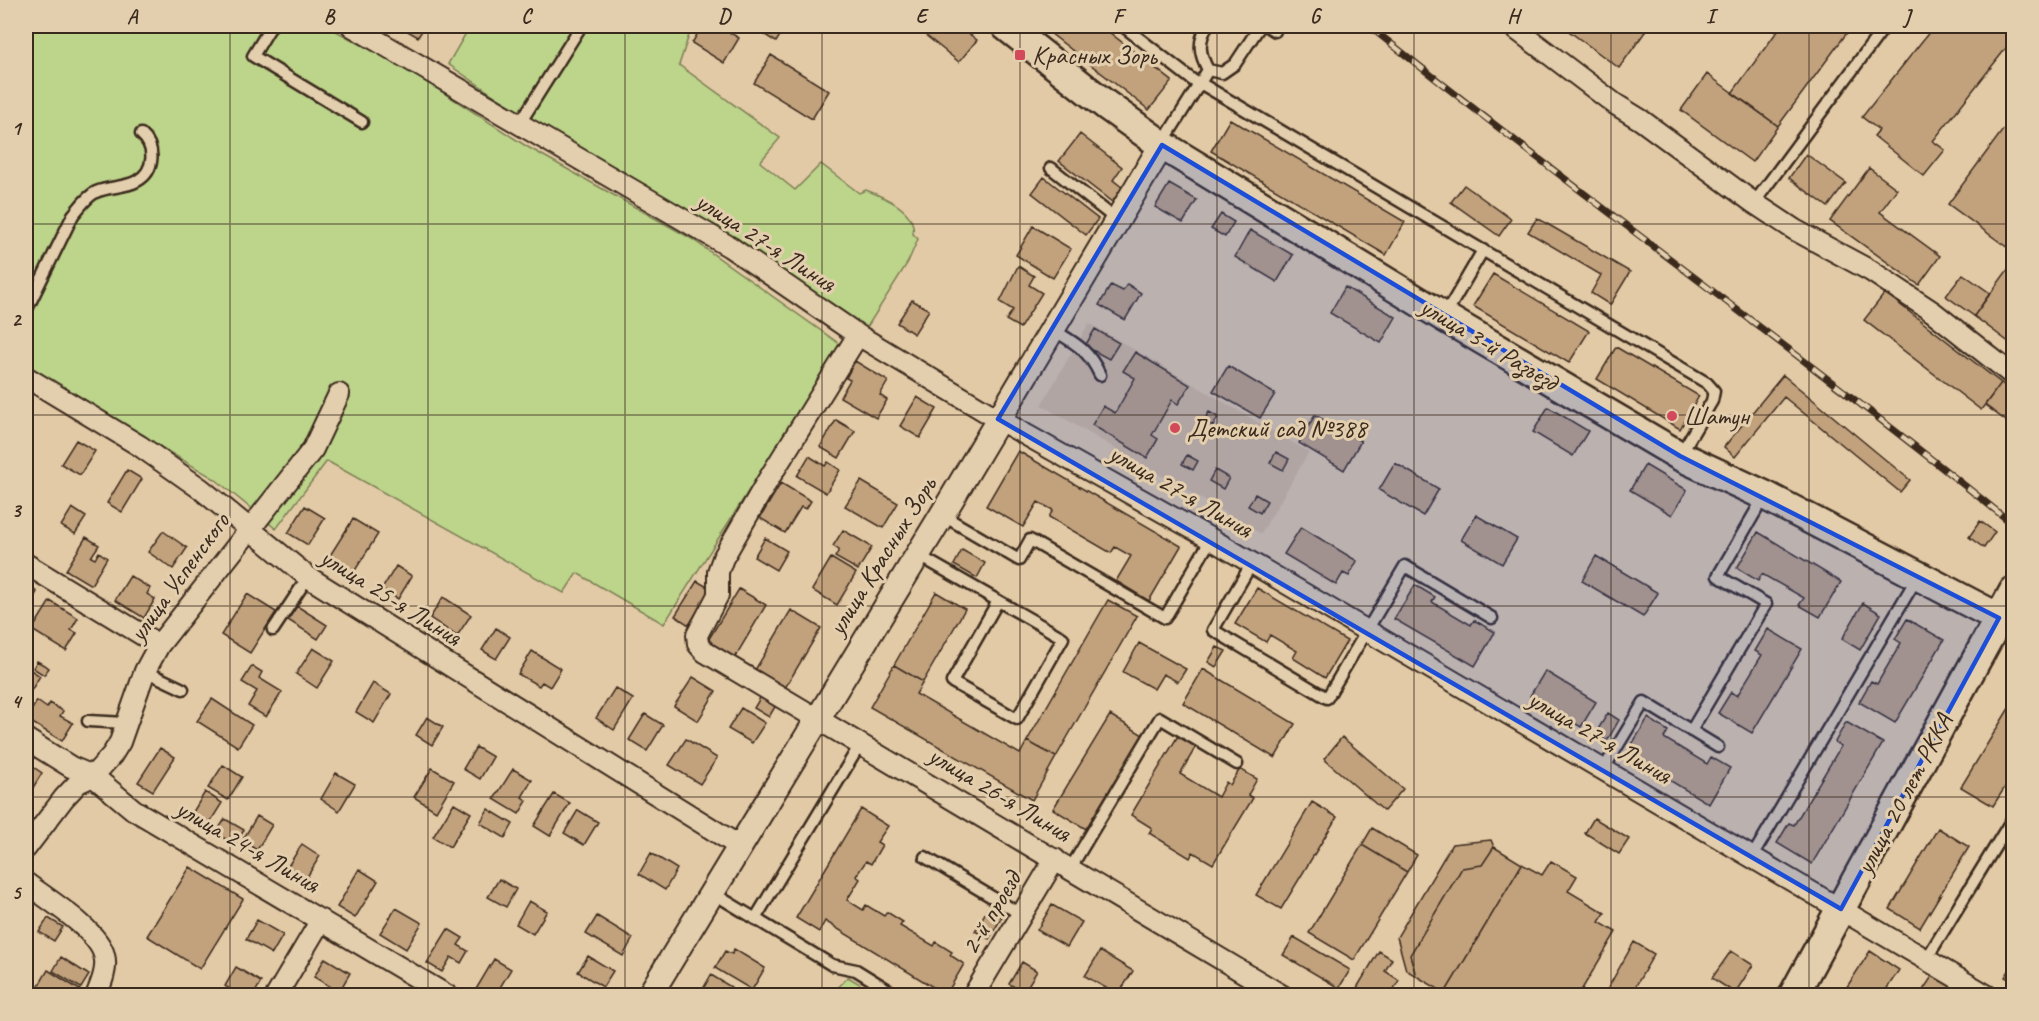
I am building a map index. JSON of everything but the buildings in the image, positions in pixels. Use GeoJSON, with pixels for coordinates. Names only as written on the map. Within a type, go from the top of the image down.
{"type":"FeatureCollection","features":[{"type":"Feature","properties":{"kind":"main road","name":"улица 3-й Разъезд"},"geometry":{"type":"LineString","coordinates":[[1005,26],[1106,105],[1162,145],[1443,317],[1680,456],[1766,496],[2006,621]]}},
{"type":"Feature","properties":{"kind":"main road","name":"улица 20 лет РККА"},"geometry":{"type":"LineString","coordinates":[[1793,996],[2006,621],[2013,591]]}},
{"type":"Feature","properties":{"kind":"street","name":"улица 27-я Линия"},"geometry":{"type":"LineString","coordinates":[[352,26],[730,247],[858,335],[998,420],[1211,539],[1927,958],[1988,996]]}},
{"type":"Feature","properties":{"kind":"street"},"geometry":{"type":"LineString","coordinates":[[1512,26],[1615,104],[1641,120],[1754,203],[1795,230],[1871,271],[1933,312],[2013,376]]}},
{"type":"Feature","properties":{"kind":"street","name":"улица Красных Зорь"},"geometry":{"type":"LineString","coordinates":[[649,996],[817,716],[918,555],[1162,145]]}},
{"type":"Feature","properties":{"kind":"street","name":"улица 26-я Линия"},"geometry":{"type":"LineString","coordinates":[[858,335],[768,480],[723,558],[718,572],[718,595],[697,635],[698,644],[705,652],[861,742],[1274,993]]}},
{"type":"Feature","properties":{"kind":"street","name":"улица 25-я Линия"},"geometry":{"type":"LineString","coordinates":[[26,377],[140,447],[201,489],[308,577],[739,846]]}},
{"type":"Feature","properties":{"kind":"street","name":"улица Успенского"},"geometry":{"type":"LineString","coordinates":[[26,848],[64,798],[78,783],[93,776],[112,755],[145,671],[159,645],[247,528],[313,449],[339,394]]}},
{"type":"Feature","properties":{"kind":"street"},"geometry":{"type":"LineString","coordinates":[[26,564],[159,645]]}},
{"type":"Feature","properties":{"kind":"street","name":"улица 24-я Линия"},"geometry":{"type":"LineString","coordinates":[[26,739],[71,767],[93,776],[134,810],[448,996]]}},
{"type":"Feature","properties":{"kind":"street","name":"2-й проезд"},"geometry":{"type":"LineString","coordinates":[[973,996],[1022,915],[1063,864]]}},
{"type":"Feature","properties":{"kind":"street"},"geometry":{"type":"LineString","coordinates":[[26,883],[98,940],[105,957],[103,978],[96,996]]}},
{"type":"Feature","properties":{"kind":"street"},"geometry":{"type":"LineString","coordinates":[[276,996],[321,920]]}},
{"type":"Feature","properties":{"kind":"lane"},"geometry":{"type":"LineString","coordinates":[[272,26],[253,56],[362,122]]}},
{"type":"Feature","properties":{"kind":"lane"},"geometry":{"type":"LineString","coordinates":[[520,123],[581,26]]}},
{"type":"Feature","properties":{"kind":"lane"},"geometry":{"type":"LineString","coordinates":[[1123,26],[1200,84],[1711,386],[1714,391],[1712,401],[1680,456]]}},
{"type":"Feature","properties":{"kind":"lane"},"geometry":{"type":"LineString","coordinates":[[1207,26],[1200,38],[1200,56],[1208,70],[1221,73],[1235,64],[1260,26]]}},
{"type":"Feature","properties":{"kind":"lane"},"geometry":{"type":"LineString","coordinates":[[1754,203],[1885,26]]}},
{"type":"Feature","properties":{"kind":"lane"},"geometry":{"type":"LineString","coordinates":[[1162,145],[1208,70]]}},
{"type":"Feature","properties":{"kind":"lane"},"geometry":{"type":"LineString","coordinates":[[26,311],[73,215],[84,202],[96,193],[137,181],[146,172],[152,160],[152,150],[149,140],[141,134]]}},
{"type":"Feature","properties":{"kind":"lane"},"geometry":{"type":"LineString","coordinates":[[1051,168],[1117,219]]}},
{"type":"Feature","properties":{"kind":"lane"},"geometry":{"type":"LineString","coordinates":[[1443,317],[1483,250]]}},
{"type":"Feature","properties":{"kind":"lane"},"geometry":{"type":"LineString","coordinates":[[1052,329],[1082,347],[1092,357],[1100,375]]}},
{"type":"Feature","properties":{"kind":"lane"},"geometry":{"type":"LineString","coordinates":[[1691,731],[1766,604],[1718,576],[1766,496]]}},
{"type":"Feature","properties":{"kind":"lane"},"geometry":{"type":"LineString","coordinates":[[942,515],[1018,560],[1030,540],[1165,618],[1211,539]]}},
{"type":"Feature","properties":{"kind":"lane"},"geometry":{"type":"LineString","coordinates":[[918,555],[1064,638],[1017,719],[952,682],[998,601]]}},
{"type":"Feature","properties":{"kind":"lane"},"geometry":{"type":"LineString","coordinates":[[1252,563],[1213,630],[1327,698],[1405,566],[1492,618]]}},
{"type":"Feature","properties":{"kind":"lane"},"geometry":{"type":"LineString","coordinates":[[1752,857],[1918,576]]}},
{"type":"Feature","properties":{"kind":"lane"},"geometry":{"type":"LineString","coordinates":[[273,630],[308,577]]}},
{"type":"Feature","properties":{"kind":"lane"},"geometry":{"type":"LineString","coordinates":[[145,671],[183,688]]}},
{"type":"Feature","properties":{"kind":"lane"},"geometry":{"type":"LineString","coordinates":[[1603,770],[1644,702],[1718,747]]}},
{"type":"Feature","properties":{"kind":"lane"},"geometry":{"type":"LineString","coordinates":[[1063,864],[1160,718],[1237,764]]}},
{"type":"Feature","properties":{"kind":"lane"},"geometry":{"type":"LineString","coordinates":[[88,721],[126,723]]}},
{"type":"Feature","properties":{"kind":"lane"},"geometry":{"type":"LineString","coordinates":[[755,919],[861,742]]}},
{"type":"Feature","properties":{"kind":"lane"},"geometry":{"type":"LineString","coordinates":[[1927,958],[2013,816]]}},
{"type":"Feature","properties":{"kind":"lane"},"geometry":{"type":"LineString","coordinates":[[925,857],[1022,915]]}},
{"type":"Feature","properties":{"kind":"lane"},"geometry":{"type":"LineString","coordinates":[[711,892],[832,965],[856,970],[897,996]]}},
{"type":"Feature","properties":{"kind":"highlighted area"},"geometry":{"type":"Polygon","coordinates":[[[1162,145],[1680,456],[1999,618],[1841,909],[998,419],[1162,145]]]}},
{"type":"Feature","properties":{"kind":"shaded area","name":"Детский сад №388"},"geometry":{"type":"Polygon","coordinates":[[[1089,323],[1309,452],[1261,534],[1041,405],[1089,323]]]}},
{"type":"Feature","properties":{"kind":"green space"},"geometry":{"type":"Polygon","coordinates":[[[26,26],[327,26],[413,73],[526,146],[692,239],[841,345],[664,624],[577,573],[564,593],[327,461],[276,529],[215,479],[26,367],[26,26]]]}},
{"type":"Feature","properties":{"kind":"green space"},"geometry":{"type":"Polygon","coordinates":[[[470,26],[692,26],[679,65],[780,138],[760,162],[795,190],[821,164],[859,193],[866,190],[882,196],[905,211],[910,218],[913,234],[918,239],[908,262],[864,332],[536,124],[448,64],[470,26]]]}},
{"type":"Feature","properties":{"kind":"green space"},"geometry":{"type":"Polygon","coordinates":[[[848,977],[860,984],[857,990],[865,995],[831,995],[848,977]]]}},
{"type":"Feature","properties":{"kind":"railway"},"geometry":{"type":"LineString","coordinates":[[1369,26],[2014,525]]}},
{"type":"Feature","properties":{"kind":"place","name":"Красных Зорь"},"geometry":{"type":"Point","coordinates":[1020,55]}},
{"type":"Feature","properties":{"kind":"place","name":"Шатун"},"geometry":{"type":"Point","coordinates":[1672,416]}},
{"type":"Feature","properties":{"kind":"place","name":"Детский сад №388"},"geometry":{"type":"Point","coordinates":[1175,428]}}]}
